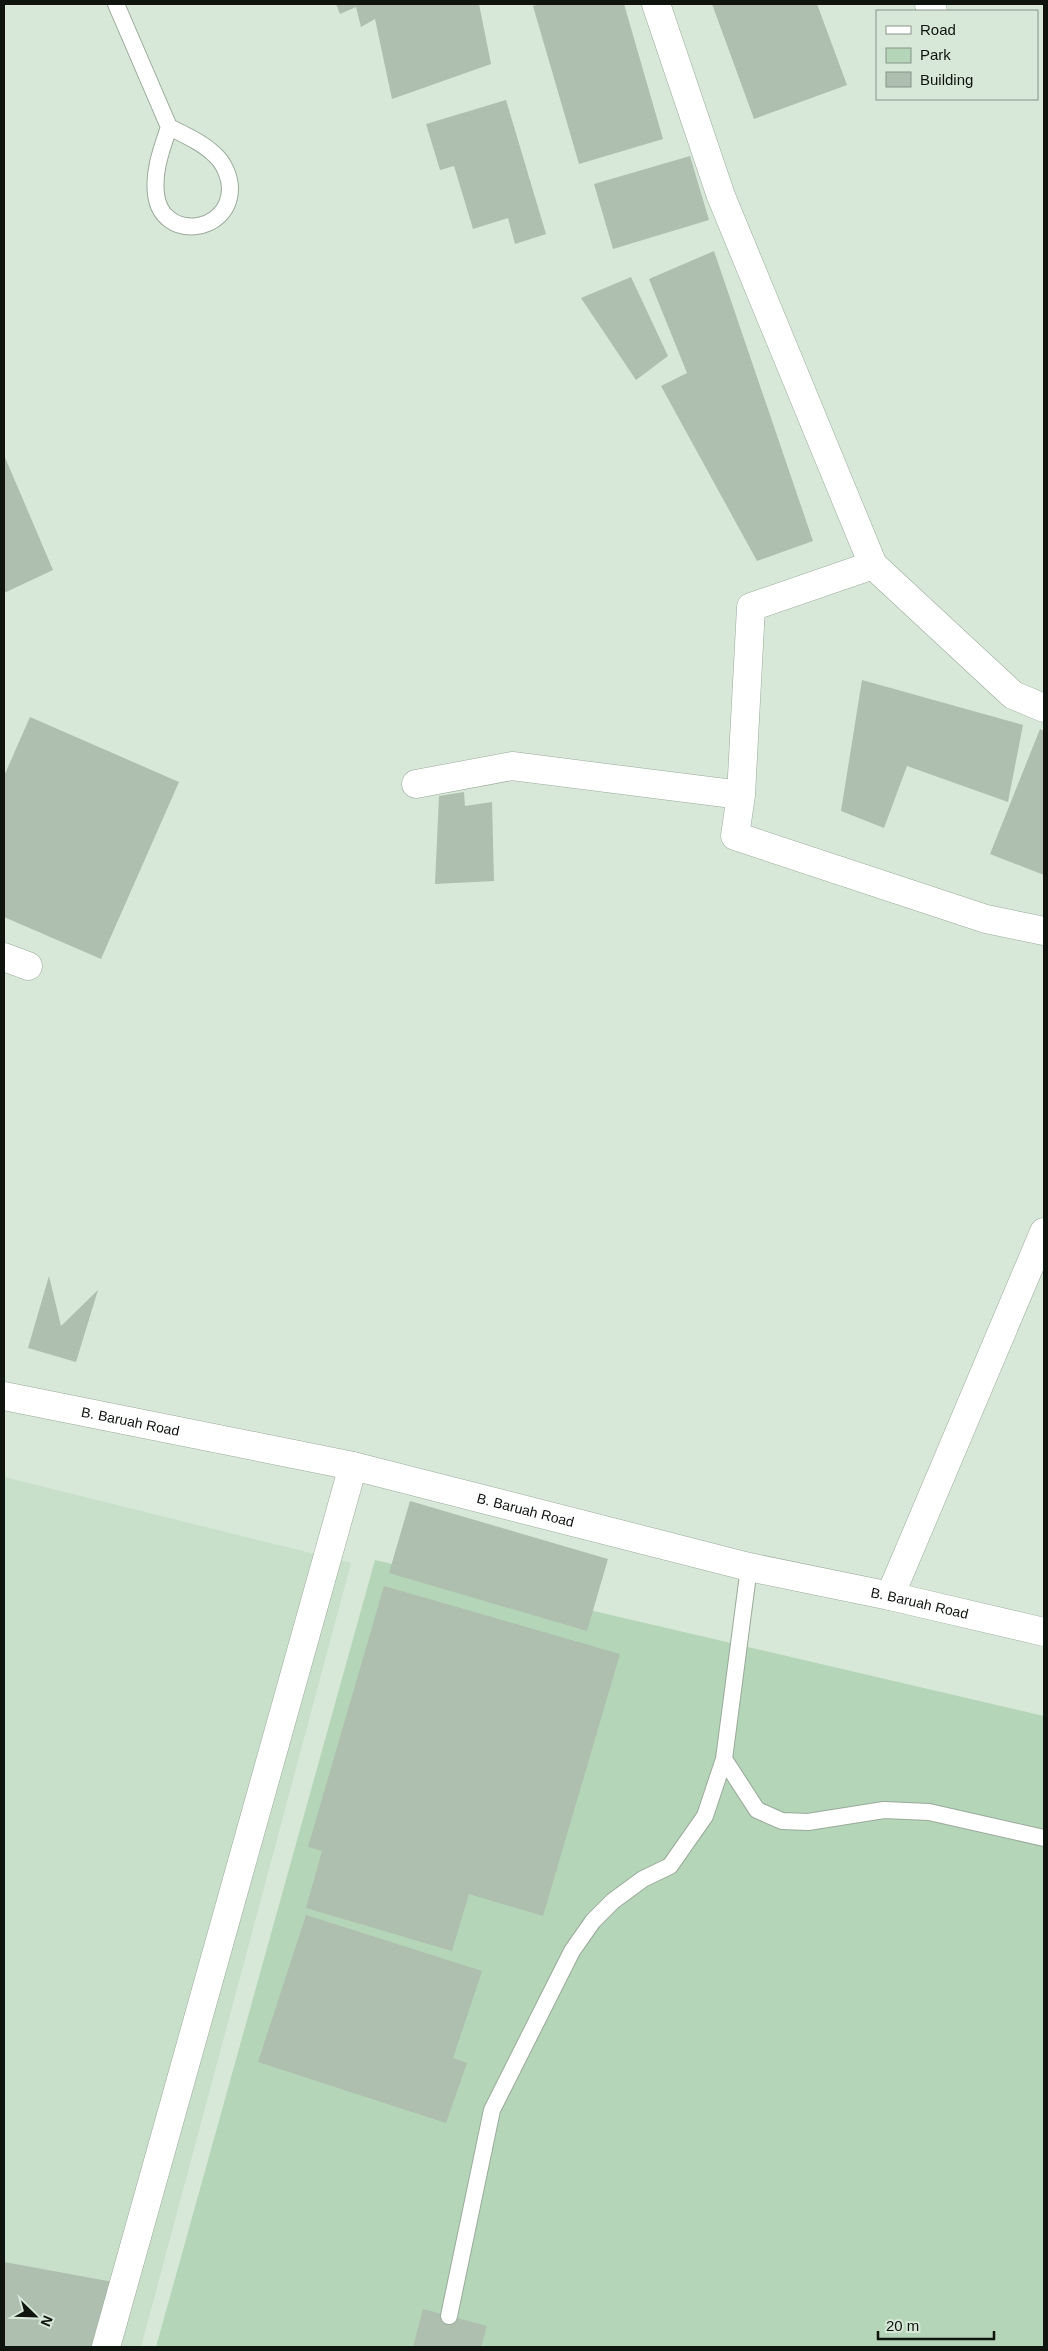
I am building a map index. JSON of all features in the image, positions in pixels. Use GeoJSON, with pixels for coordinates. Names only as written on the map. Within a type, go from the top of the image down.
{"type":"FeatureCollection","features":[{"type":"Feature","properties":{"kind":"street"},"geometry":{"type":"LineString","coordinates":[[656,4],[721,196],[873,565],[1014,695],[1044,708]]}},
{"type":"Feature","properties":{"kind":"street"},"geometry":{"type":"LineString","coordinates":[[873,565],[751,607],[741,795],[735,836],[986,919],[1044,931]]}},
{"type":"Feature","properties":{"kind":"street"},"geometry":{"type":"LineString","coordinates":[[416,784],[512,766],[741,795]]}},
{"type":"Feature","properties":{"kind":"street"},"geometry":{"type":"LineString","coordinates":[[890,1596],[1044,1232]]}},
{"type":"Feature","properties":{"kind":"street","name":"B. Baruah Road"},"geometry":{"type":"LineString","coordinates":[[4,1396],[353,1466],[749,1567],[890,1596],[1044,1632]]}},
{"type":"Feature","properties":{"kind":"street"},"geometry":{"type":"LineString","coordinates":[[106,2347],[353,1466]]}},
{"type":"Feature","properties":{"kind":"lane"},"geometry":{"type":"LineString","coordinates":[[116,4],[169,127],[190,137],[215,155],[225,169],[230,183],[230,202],[219,217],[200,226],[186,227],[170,220],[160,209],[156,195],[158,158],[169,127]]}},
{"type":"Feature","properties":{"kind":"lane"},"geometry":{"type":"LineString","coordinates":[[449,2316],[492,2110],[572,1951],[593,1921],[613,1901],[643,1879],[670,1866],[704,1816],[724,1759],[749,1567]]}},
{"type":"Feature","properties":{"kind":"lane"},"geometry":{"type":"LineString","coordinates":[[724,1759],[757,1810],[782,1821],[808,1822],[884,1810],[929,1812],[1044,1838]]}},
{"type":"Feature","properties":{"kind":"shaded area"},"geometry":{"type":"Polygon","coordinates":[[[4,1477],[351,1563],[141,2347],[4,2347],[4,1477]]]}},
{"type":"Feature","properties":{"kind":"green space"},"geometry":{"type":"Polygon","coordinates":[[[375,1560],[1044,1716],[1044,2347],[156,2347],[375,1560]]]}},
{"type":"Feature","properties":{"kind":"building"},"geometry":{"type":"Polygon","coordinates":[[[336,4],[479,4],[491,64],[392,99],[375,19],[361,27],[356,7],[340,14],[336,4]]]}},
{"type":"Feature","properties":{"kind":"building"},"geometry":{"type":"Polygon","coordinates":[[[539,4],[624,4],[663,139],[579,164],[533,6],[539,4]]]}},
{"type":"Feature","properties":{"kind":"building"},"geometry":{"type":"Polygon","coordinates":[[[712,4],[817,4],[847,85],[754,119],[712,4]]]}},
{"type":"Feature","properties":{"kind":"building"},"geometry":{"type":"Polygon","coordinates":[[[506,100],[546,234],[515,244],[508,218],[473,229],[454,166],[440,170],[426,124],[506,100]]]}},
{"type":"Feature","properties":{"kind":"building"},"geometry":{"type":"Polygon","coordinates":[[[690,156],[709,220],[613,249],[594,184],[690,156]]]}},
{"type":"Feature","properties":{"kind":"building"},"geometry":{"type":"Polygon","coordinates":[[[714,251],[813,541],[757,561],[661,386],[687,373],[649,279],[714,251]]]}},
{"type":"Feature","properties":{"kind":"building"},"geometry":{"type":"Polygon","coordinates":[[[631,277],[668,356],[636,380],[581,298],[631,277]]]}},
{"type":"Feature","properties":{"kind":"building"},"geometry":{"type":"Polygon","coordinates":[[[4,455],[53,570],[4,593],[4,455]]]}},
{"type":"Feature","properties":{"kind":"building"},"geometry":{"type":"Polygon","coordinates":[[[862,680],[1023,725],[1008,802],[907,766],[884,828],[841,811],[862,680]]]}},
{"type":"Feature","properties":{"kind":"building"},"geometry":{"type":"Polygon","coordinates":[[[30,717],[179,782],[101,959],[4,917],[4,776],[30,717]]]}},
{"type":"Feature","properties":{"kind":"building"},"geometry":{"type":"Polygon","coordinates":[[[1040,729],[1044,731],[1044,875],[990,854],[1040,729]]]}},
{"type":"Feature","properties":{"kind":"building"},"geometry":{"type":"Polygon","coordinates":[[[464,792],[465,806],[492,802],[494,881],[435,884],[439,796],[464,792]]]}},
{"type":"Feature","properties":{"kind":"building"},"geometry":{"type":"Polygon","coordinates":[[[49,1276],[61,1326],[98,1290],[76,1362],[28,1348],[49,1276]]]}},
{"type":"Feature","properties":{"kind":"building"},"geometry":{"type":"Polygon","coordinates":[[[410,1501],[608,1559],[587,1631],[389,1573],[410,1501]]]}},
{"type":"Feature","properties":{"kind":"building"},"geometry":{"type":"Polygon","coordinates":[[[384,1586],[620,1654],[543,1916],[469,1894],[452,1951],[306,1908],[322,1851],[308,1847],[384,1586]]]}},
{"type":"Feature","properties":{"kind":"building"},"geometry":{"type":"Polygon","coordinates":[[[306,1915],[482,1971],[453,2058],[467,2063],[446,2123],[258,2062],[306,1915]]]}},
{"type":"Feature","properties":{"kind":"building"},"geometry":{"type":"Polygon","coordinates":[[[4,2262],[124,2284],[106,2347],[4,2347],[4,2262]]]}},
{"type":"Feature","properties":{"kind":"building"},"geometry":{"type":"Polygon","coordinates":[[[423,2309],[487,2326],[481,2347],[413,2347],[423,2309]]]}}]}
